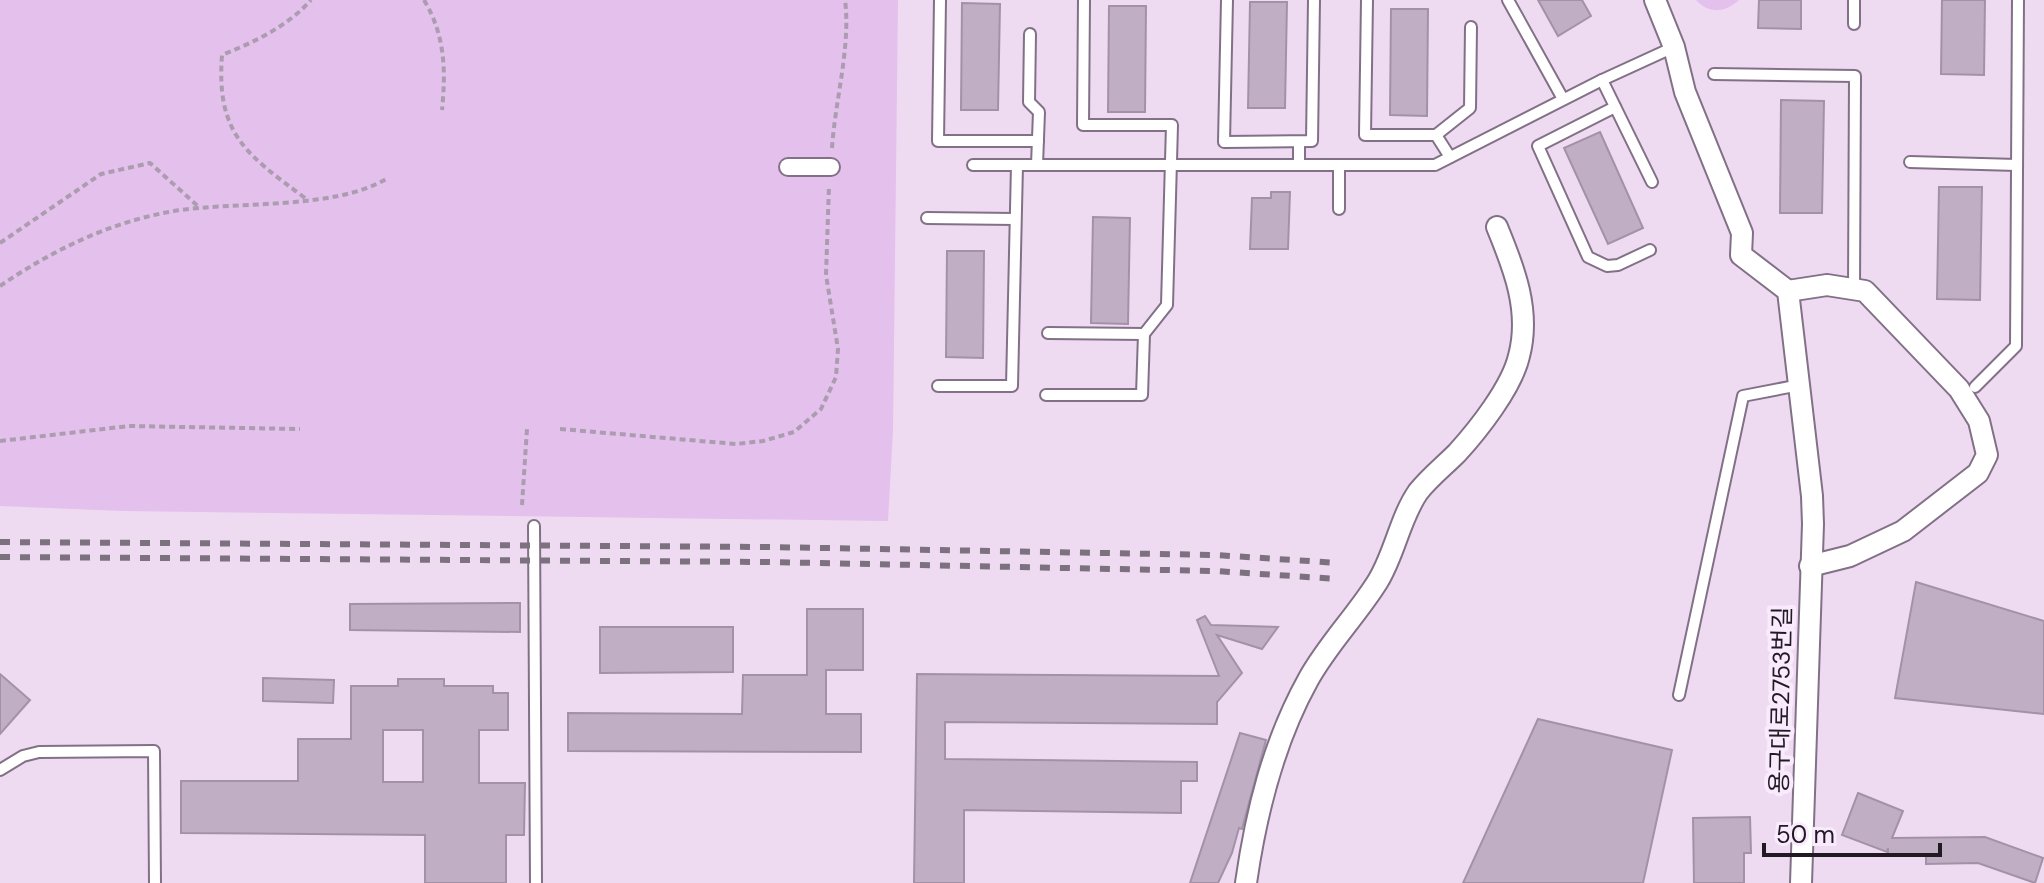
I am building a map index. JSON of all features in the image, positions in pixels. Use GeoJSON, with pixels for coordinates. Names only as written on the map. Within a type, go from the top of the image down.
{"type":"FeatureCollection","features":[{"type":"Feature","properties":{"kind":"street"},"geometry":{"type":"LineString","coordinates":[[1655,0],[1674,47],[1685,92],[1742,233],[1741,255],[1788,291],[1827,285],[1865,291],[1959,389],[1979,421],[1987,455],[1978,473],[1903,531],[1850,556],[1810,566]]}},
{"type":"Feature","properties":{"kind":"street"},"geometry":{"type":"LineString","coordinates":[[788,167],[831,167]]}},
{"type":"Feature","properties":{"kind":"street"},"geometry":{"type":"LineString","coordinates":[[1246,883],[1254,830],[1287,719],[1379,579],[1417,494],[1484,419],[1519,359],[1524,328],[1520,298],[1514,268],[1497,227]]}},
{"type":"Feature","properties":{"kind":"street","name":"용구대로2753번길"},"geometry":{"type":"LineString","coordinates":[[1788,291],[1812,496],[1801,883]]}},
{"type":"Feature","properties":{"kind":"lane"},"geometry":{"type":"LineString","coordinates":[[940,0],[938,141],[1038,141]]}},
{"type":"Feature","properties":{"kind":"lane"},"geometry":{"type":"LineString","coordinates":[[1046,395],[1142,395],[1144,334],[1167,305],[1172,125],[1083,125],[1084,0]]}},
{"type":"Feature","properties":{"kind":"lane"},"geometry":{"type":"LineString","coordinates":[[1227,0],[1224,142],[1312,141],[1314,0]]}},
{"type":"Feature","properties":{"kind":"lane"},"geometry":{"type":"LineString","coordinates":[[1367,0],[1365,135],[1436,135],[1470,108],[1471,27]]}},
{"type":"Feature","properties":{"kind":"lane"},"geometry":{"type":"LineString","coordinates":[[1508,0],[1563,99]]}},
{"type":"Feature","properties":{"kind":"lane"},"geometry":{"type":"LineString","coordinates":[[1854,0],[1854,24]]}},
{"type":"Feature","properties":{"kind":"lane"},"geometry":{"type":"LineString","coordinates":[[1975,387],[2016,346],[2018,0]]}},
{"type":"Feature","properties":{"kind":"lane"},"geometry":{"type":"LineString","coordinates":[[1030,34],[1029,102],[1039,112],[1037,165]]}},
{"type":"Feature","properties":{"kind":"lane"},"geometry":{"type":"LineString","coordinates":[[973,165],[1435,165],[1563,99],[1674,47]]}},
{"type":"Feature","properties":{"kind":"lane"},"geometry":{"type":"LineString","coordinates":[[1714,74],[1855,76],[1854,289]]}},
{"type":"Feature","properties":{"kind":"lane"},"geometry":{"type":"LineString","coordinates":[[1602,80],[1652,182]]}},
{"type":"Feature","properties":{"kind":"lane"},"geometry":{"type":"LineString","coordinates":[[1615,107],[1538,146],[1588,257],[1607,266],[1618,265],[1650,250]]}},
{"type":"Feature","properties":{"kind":"lane"},"geometry":{"type":"LineString","coordinates":[[1436,135],[1450,157]]}},
{"type":"Feature","properties":{"kind":"lane"},"geometry":{"type":"LineString","coordinates":[[1299,142],[1299,165]]}},
{"type":"Feature","properties":{"kind":"lane"},"geometry":{"type":"LineString","coordinates":[[1910,162],[2017,165]]}},
{"type":"Feature","properties":{"kind":"lane"},"geometry":{"type":"LineString","coordinates":[[938,386],[1012,386],[1017,165]]}},
{"type":"Feature","properties":{"kind":"lane"},"geometry":{"type":"LineString","coordinates":[[1339,165],[1339,209]]}},
{"type":"Feature","properties":{"kind":"lane"},"geometry":{"type":"LineString","coordinates":[[927,218],[1015,219]]}},
{"type":"Feature","properties":{"kind":"lane"},"geometry":{"type":"LineString","coordinates":[[1048,333],[1144,334]]}},
{"type":"Feature","properties":{"kind":"lane"},"geometry":{"type":"LineString","coordinates":[[1679,695],[1743,396],[1800,385]]}},
{"type":"Feature","properties":{"kind":"lane"},"geometry":{"type":"LineString","coordinates":[[534,526],[536,883]]}},
{"type":"Feature","properties":{"kind":"lane"},"geometry":{"type":"LineString","coordinates":[[0,770],[23,756],[39,752],[154,751],[155,883]]}},
{"type":"Feature","properties":{"kind":"path"},"geometry":{"type":"LineString","coordinates":[[307,199],[273,176],[242,143],[227,121],[220,78],[222,55],[251,45],[303,10],[311,0]]}},
{"type":"Feature","properties":{"kind":"path"},"geometry":{"type":"LineString","coordinates":[[424,0],[442,42],[445,80],[442,110]]}},
{"type":"Feature","properties":{"kind":"path"},"geometry":{"type":"LineString","coordinates":[[560,429],[736,444],[763,441],[794,432],[821,409],[836,377],[838,349],[826,275],[834,108],[848,23],[845,0]]}},
{"type":"Feature","properties":{"kind":"path"},"geometry":{"type":"LineString","coordinates":[[0,243],[101,174],[150,163],[200,208]]}},
{"type":"Feature","properties":{"kind":"path"},"geometry":{"type":"LineString","coordinates":[[0,286],[38,262],[129,221],[200,208],[330,198],[372,188],[386,179]]}},
{"type":"Feature","properties":{"kind":"path"},"geometry":{"type":"LineString","coordinates":[[0,441],[129,426],[300,429]]}},
{"type":"Feature","properties":{"kind":"path"},"geometry":{"type":"LineString","coordinates":[[522,505],[527,429]]}},
{"type":"Feature","properties":{"kind":"shaded area"},"geometry":{"type":"Polygon","coordinates":[[[0,0],[898,0],[893,430],[888,521],[122,511],[0,506],[0,0]]]}},
{"type":"Feature","properties":{"kind":"shaded area"},"geometry":{"type":"Polygon","coordinates":[[[1696,0],[1739,0],[1728,7],[1712,10],[1696,0]]]}},
{"type":"Feature","properties":{"kind":"building"},"geometry":{"type":"Polygon","coordinates":[[[1538,0],[1582,0],[1591,16],[1558,36],[1538,0]]]}},
{"type":"Feature","properties":{"kind":"building"},"geometry":{"type":"Polygon","coordinates":[[[1759,0],[1801,0],[1801,29],[1758,28],[1759,0]]]}},
{"type":"Feature","properties":{"kind":"building"},"geometry":{"type":"Polygon","coordinates":[[[1942,0],[1985,0],[1984,75],[1941,74],[1942,0]]]}},
{"type":"Feature","properties":{"kind":"building"},"geometry":{"type":"Polygon","coordinates":[[[1250,2],[1287,2],[1285,108],[1248,108],[1250,2]]]}},
{"type":"Feature","properties":{"kind":"building"},"geometry":{"type":"Polygon","coordinates":[[[962,3],[1000,4],[998,110],[961,110],[962,3]]]}},
{"type":"Feature","properties":{"kind":"building"},"geometry":{"type":"Polygon","coordinates":[[[1109,6],[1146,6],[1145,112],[1108,112],[1109,6]]]}},
{"type":"Feature","properties":{"kind":"building"},"geometry":{"type":"Polygon","coordinates":[[[1391,9],[1428,9],[1427,116],[1390,115],[1391,9]]]}},
{"type":"Feature","properties":{"kind":"building"},"geometry":{"type":"Polygon","coordinates":[[[1781,100],[1824,101],[1822,213],[1780,213],[1781,100]]]}},
{"type":"Feature","properties":{"kind":"building"},"geometry":{"type":"Polygon","coordinates":[[[1600,132],[1643,228],[1608,244],[1564,148],[1600,132]]]}},
{"type":"Feature","properties":{"kind":"building"},"geometry":{"type":"Polygon","coordinates":[[[1939,187],[1982,187],[1980,300],[1937,299],[1939,187]]]}},
{"type":"Feature","properties":{"kind":"building"},"geometry":{"type":"Polygon","coordinates":[[[1271,192],[1290,192],[1288,249],[1250,249],[1252,198],[1271,198],[1271,192]]]}},
{"type":"Feature","properties":{"kind":"building"},"geometry":{"type":"Polygon","coordinates":[[[1093,217],[1130,218],[1128,324],[1091,323],[1093,217]]]}},
{"type":"Feature","properties":{"kind":"building"},"geometry":{"type":"Polygon","coordinates":[[[947,251],[984,251],[983,358],[946,357],[947,251]]]}},
{"type":"Feature","properties":{"kind":"building"},"geometry":{"type":"Polygon","coordinates":[[[1916,582],[2044,621],[2044,714],[1895,698],[1916,582]]]}},
{"type":"Feature","properties":{"kind":"building"},"geometry":{"type":"Polygon","coordinates":[[[520,603],[520,632],[350,630],[350,604],[520,603]]]}},
{"type":"Feature","properties":{"kind":"building"},"geometry":{"type":"Polygon","coordinates":[[[807,609],[863,609],[863,670],[826,670],[826,714],[861,714],[861,752],[568,751],[568,713],[742,714],[743,675],[807,675],[807,609]]]}},
{"type":"Feature","properties":{"kind":"building"},"geometry":{"type":"Polygon","coordinates":[[[1205,616],[1211,625],[1278,627],[1262,649],[1217,635],[1242,673],[1217,702],[1217,724],[945,722],[945,759],[1197,762],[1197,781],[1181,781],[1181,813],[964,810],[964,883],[914,883],[917,674],[1219,676],[1197,620],[1205,616]]]}},
{"type":"Feature","properties":{"kind":"building"},"geometry":{"type":"Polygon","coordinates":[[[600,627],[733,627],[733,672],[600,673],[600,627]]]}},
{"type":"Feature","properties":{"kind":"building"},"geometry":{"type":"Polygon","coordinates":[[[0,674],[30,700],[0,734],[0,674]]]}},
{"type":"Feature","properties":{"kind":"building"},"geometry":{"type":"Polygon","coordinates":[[[263,678],[334,680],[333,703],[263,701],[263,678]]]}},
{"type":"Feature","properties":{"kind":"building"},"geometry":{"type":"Polygon","coordinates":[[[398,679],[444,679],[444,686],[493,686],[493,693],[508,693],[508,730],[479,730],[479,783],[525,783],[524,835],[506,835],[506,883],[425,883],[425,835],[181,833],[181,781],[298,781],[298,739],[351,739],[351,686],[398,686],[398,679]],[[383,730],[383,782],[423,782],[423,730],[383,730]]]}},
{"type":"Feature","properties":{"kind":"building"},"geometry":{"type":"Polygon","coordinates":[[[1538,719],[1672,750],[1643,883],[1463,883],[1538,719]]]}},
{"type":"Feature","properties":{"kind":"building"},"geometry":{"type":"Polygon","coordinates":[[[1240,733],[1266,740],[1242,829],[1239,828],[1218,883],[1190,883],[1240,733]]]}},
{"type":"Feature","properties":{"kind":"building"},"geometry":{"type":"Polygon","coordinates":[[[1858,793],[1903,811],[1892,838],[1985,837],[2043,858],[2035,883],[1978,863],[1926,864],[1926,856],[1888,856],[1888,848],[1887,852],[1842,835],[1858,793]]]}},
{"type":"Feature","properties":{"kind":"building"},"geometry":{"type":"Polygon","coordinates":[[[1750,817],[1751,853],[1744,853],[1744,883],[1694,883],[1693,818],[1750,817]]]}},
{"type":"Feature","properties":{"kind":"railway"},"geometry":{"type":"LineString","coordinates":[[0,542],[769,547],[1216,555],[1339,563]]}},
{"type":"Feature","properties":{"kind":"railway"},"geometry":{"type":"LineString","coordinates":[[0,557],[768,562],[1215,571],[1338,579]]}}]}
